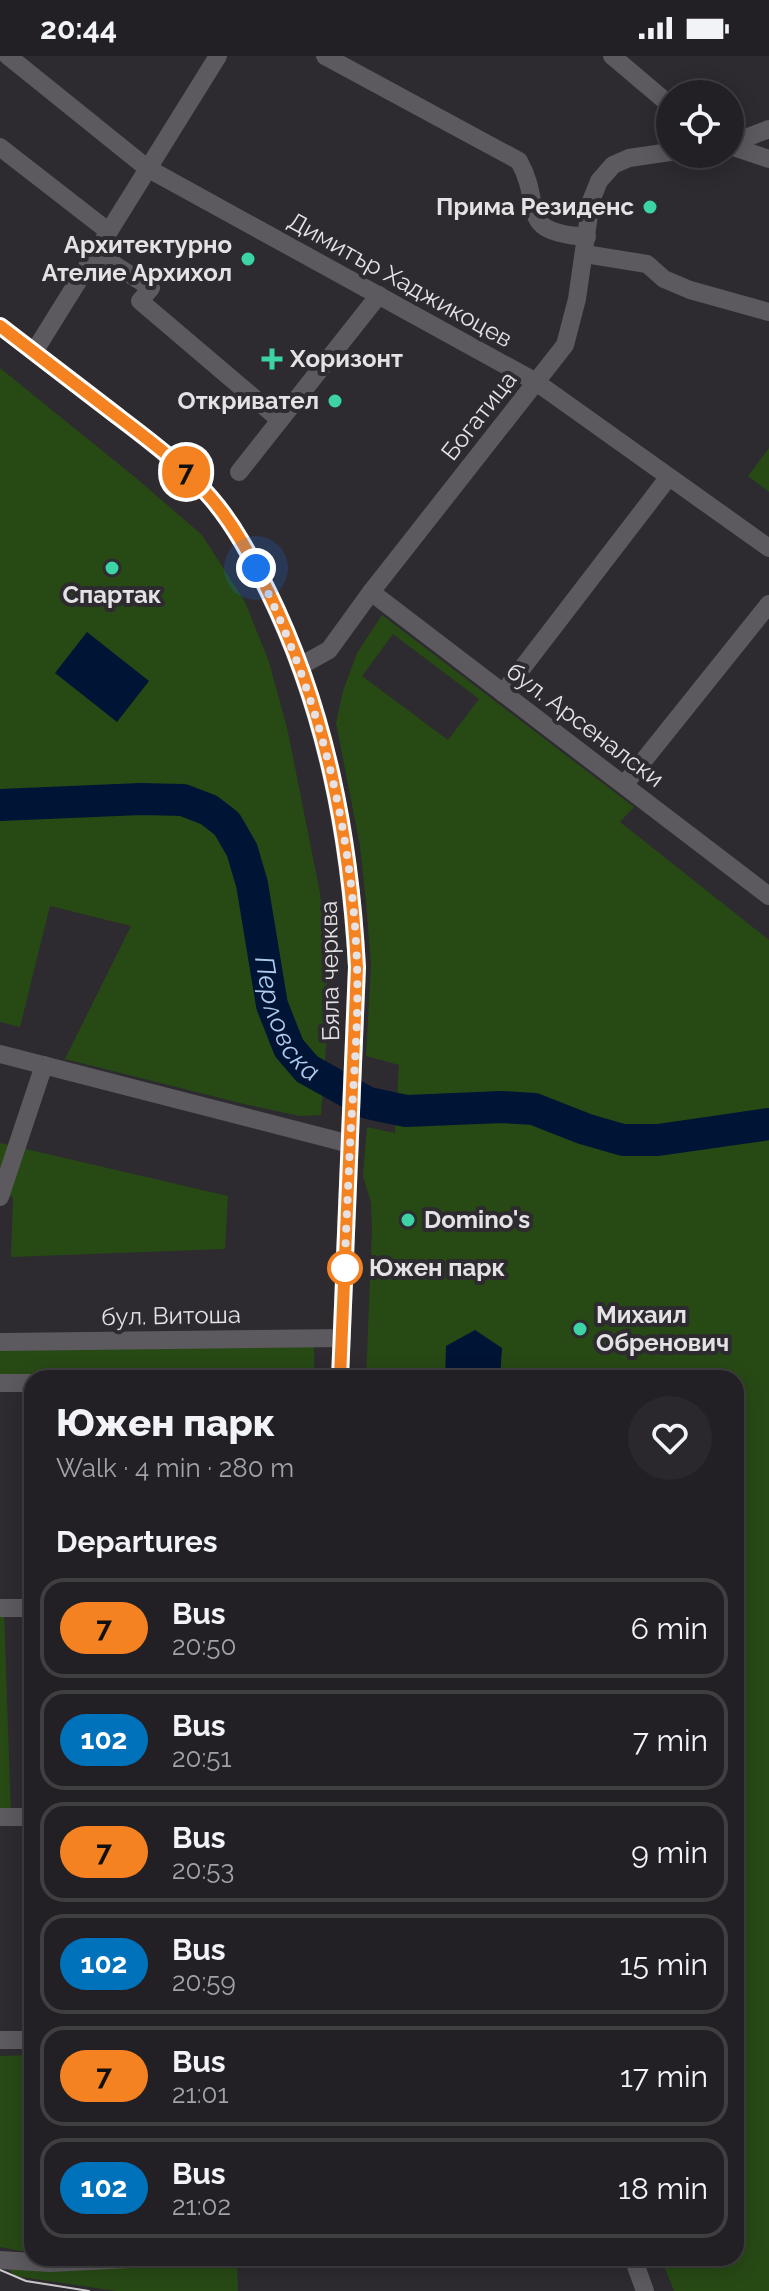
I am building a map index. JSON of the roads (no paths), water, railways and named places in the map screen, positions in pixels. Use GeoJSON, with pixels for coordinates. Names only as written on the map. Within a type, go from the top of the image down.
{"type":"FeatureCollection","features":[{"type":"Feature","properties":{"kind":"street","name":"Димитър Хаджикоцев"},"geometry":{"type":"LineString","coordinates":[[8,56],[147,168],[536,382],[769,548]]}},
{"type":"Feature","properties":{"kind":"street"},"geometry":{"type":"LineString","coordinates":[[34,352],[218,56]]}},
{"type":"Feature","properties":{"kind":"street"},"geometry":{"type":"LineString","coordinates":[[325,56],[519,161],[527,174],[536,219],[547,230],[586,246],[647,264],[664,279],[690,290],[769,312]]}},
{"type":"Feature","properties":{"kind":"street"},"geometry":{"type":"LineString","coordinates":[[612,56],[656,93]]}},
{"type":"Feature","properties":{"kind":"street"},"geometry":{"type":"LineString","coordinates":[[744,139],[769,129]]}},
{"type":"Feature","properties":{"kind":"street"},"geometry":{"type":"LineString","coordinates":[[0,147],[108,231]]}},
{"type":"Feature","properties":{"kind":"street"},"geometry":{"type":"LineString","coordinates":[[744,150],[769,159]]}},
{"type":"Feature","properties":{"kind":"street","name":"Богатица"},"geometry":{"type":"LineString","coordinates":[[300,666],[329,650],[565,345],[577,299],[591,201],[599,181],[613,165],[629,158],[656,154]]}},
{"type":"Feature","properties":{"kind":"street"},"geometry":{"type":"LineString","coordinates":[[96,253],[151,288],[140,301],[280,420]]}},
{"type":"Feature","properties":{"kind":"street"},"geometry":{"type":"LineString","coordinates":[[239,472],[379,295]]}},
{"type":"Feature","properties":{"kind":"street"},"geometry":{"type":"LineString","coordinates":[[0,326],[173,460],[212,499],[247,548],[300,666]]}},
{"type":"Feature","properties":{"kind":"street"},"geometry":{"type":"LineString","coordinates":[[503,693],[668,478]]}},
{"type":"Feature","properties":{"kind":"street","name":"бул. Арсеналски"},"geometry":{"type":"LineString","coordinates":[[371,592],[769,896]]}},
{"type":"Feature","properties":{"kind":"street"},"geometry":{"type":"LineString","coordinates":[[624,785],[769,604]]}},
{"type":"Feature","properties":{"kind":"street","name":"Бяла черква"},"geometry":{"type":"LineString","coordinates":[[300,666],[330,762],[348,856],[357,967],[340,1370]]}},
{"type":"Feature","properties":{"kind":"street"},"geometry":{"type":"LineString","coordinates":[[0,1054],[350,1144]]}},
{"type":"Feature","properties":{"kind":"street"},"geometry":{"type":"LineString","coordinates":[[0,1197],[44,1065]]}},
{"type":"Feature","properties":{"kind":"street","name":"бул. Витоша"},"geometry":{"type":"LineString","coordinates":[[0,1342],[342,1338]]}},
{"type":"Feature","properties":{"kind":"street"},"geometry":{"type":"LineString","coordinates":[[0,1383],[24,1383]]}},
{"type":"Feature","properties":{"kind":"street"},"geometry":{"type":"LineString","coordinates":[[0,1608],[24,1608]]}},
{"type":"Feature","properties":{"kind":"street"},"geometry":{"type":"LineString","coordinates":[[0,1817],[24,1817]]}},
{"type":"Feature","properties":{"kind":"street"},"geometry":{"type":"LineString","coordinates":[[0,2040],[24,2040]]}},
{"type":"Feature","properties":{"kind":"street"},"geometry":{"type":"LineString","coordinates":[[0,2260],[24,2260]]}},
{"type":"Feature","properties":{"kind":"street"},"geometry":{"type":"LineString","coordinates":[[636,2266],[645,2291]]}},
{"type":"Feature","properties":{"kind":"water"},"geometry":{"type":"Polygon","coordinates":[[[87,632],[149,681],[117,722],[55,673],[87,632]]]}},
{"type":"Feature","properties":{"kind":"water"},"geometry":{"type":"Polygon","coordinates":[[[475,1330],[502,1348],[501,1370],[445,1370],[446,1346],[475,1330]]]}},
{"type":"Feature","properties":{"kind":"waterway","name":"Перловска"},"geometry":{"type":"LineString","coordinates":[[0,805],[183,800],[209,810],[227,824],[242,850],[252,884],[272,1005],[289,1048],[307,1069],[368,1103],[406,1111],[502,1107],[534,1109],[623,1140],[658,1140],[769,1124]]}},
{"type":"Feature","properties":{"kind":"tram line"},"geometry":{"type":"LineString","coordinates":[[0,2270],[26,2281],[89,2291]]}},
{"type":"Feature","properties":{"kind":"place","name":"Прима Резиденс"},"geometry":{"type":"Point","coordinates":[650,207]}},
{"type":"Feature","properties":{"kind":"place","name":"Архитектурно Ателие Архихол"},"geometry":{"type":"Point","coordinates":[248,259]}},
{"type":"Feature","properties":{"kind":"place","name":"Хоризонт"},"geometry":{"type":"Point","coordinates":[272,359]}},
{"type":"Feature","properties":{"kind":"place","name":"Откривател"},"geometry":{"type":"Point","coordinates":[335,401]}},
{"type":"Feature","properties":{"kind":"place","name":"Спартак"},"geometry":{"type":"Point","coordinates":[112,568]}},
{"type":"Feature","properties":{"kind":"place","name":"Domino's"},"geometry":{"type":"Point","coordinates":[408,1220]}},
{"type":"Feature","properties":{"kind":"place","name":"Южен парк"},"geometry":{"type":"Point","coordinates":[345,1268]}},
{"type":"Feature","properties":{"kind":"place","name":"Михаил Обренович"},"geometry":{"type":"Point","coordinates":[580,1329]}}]}
